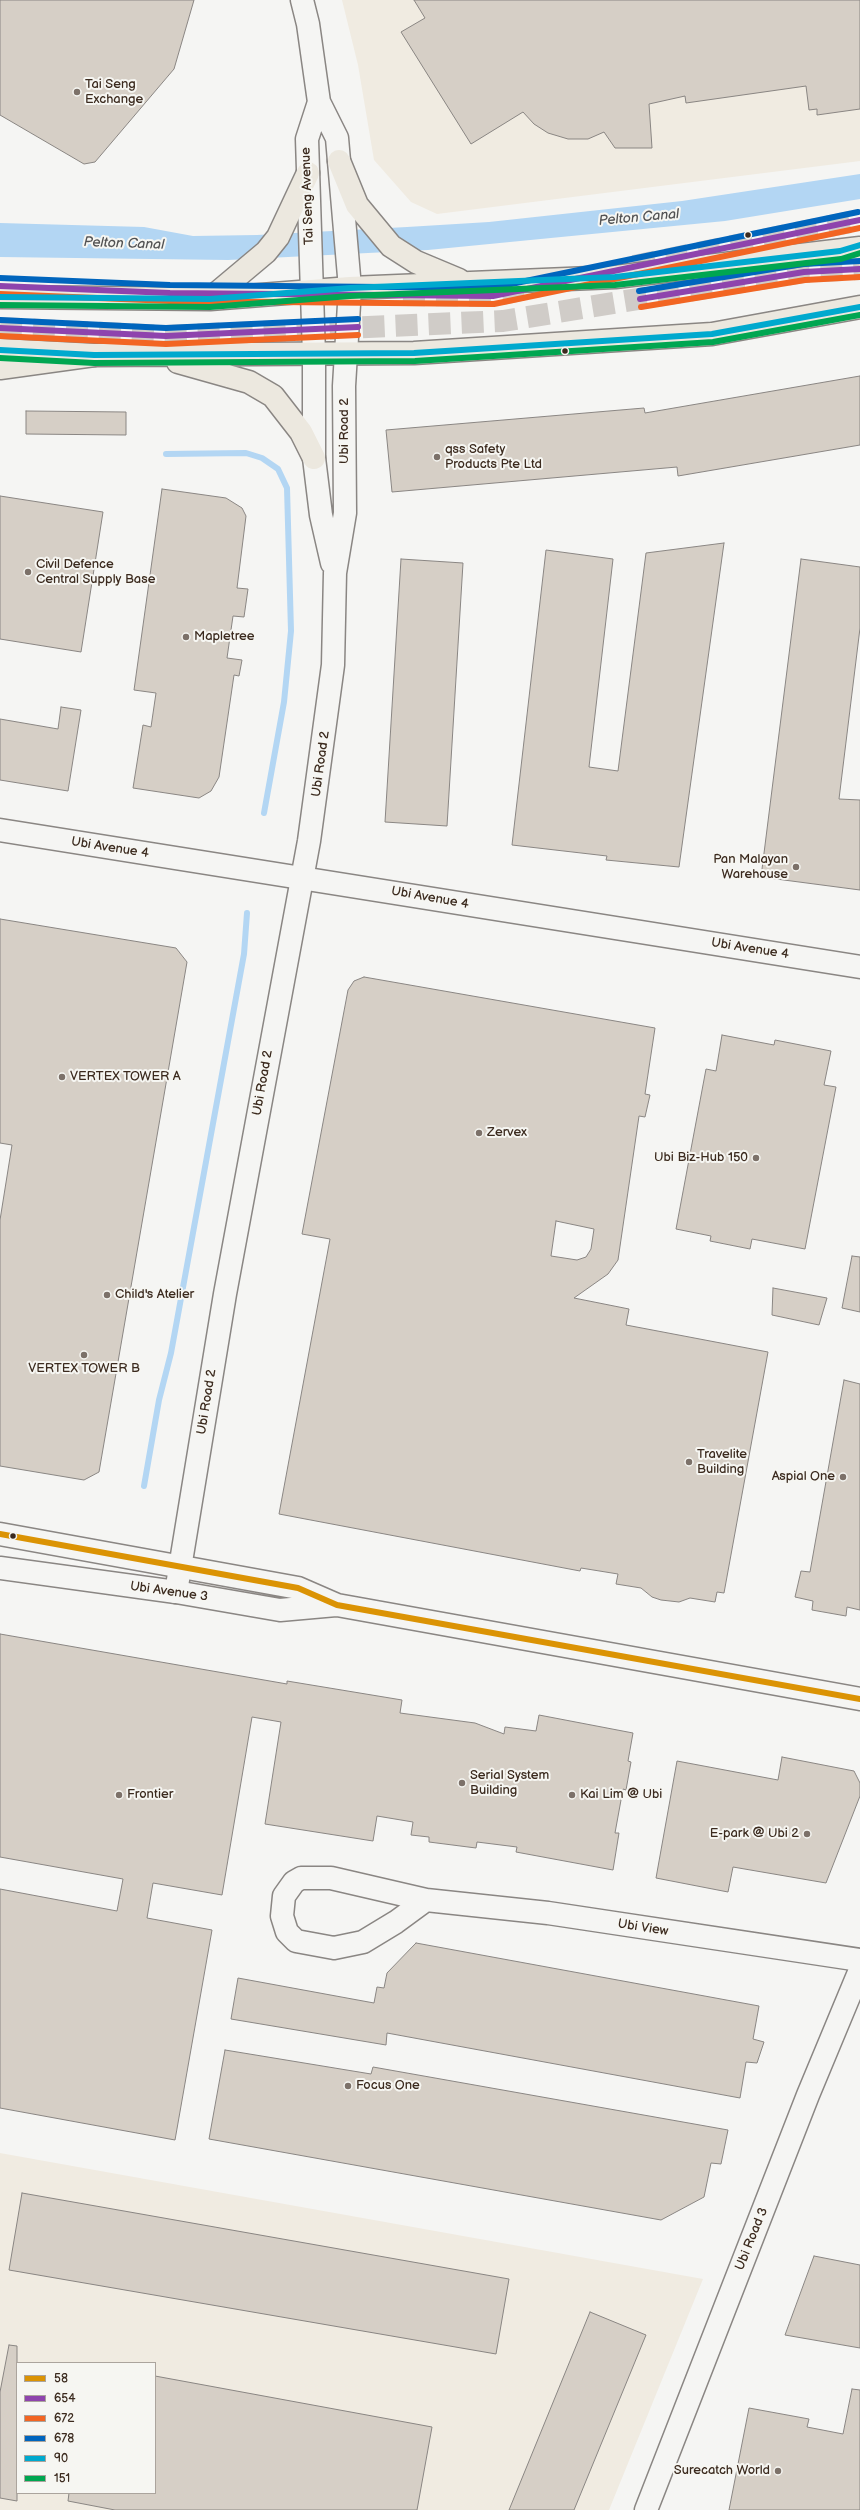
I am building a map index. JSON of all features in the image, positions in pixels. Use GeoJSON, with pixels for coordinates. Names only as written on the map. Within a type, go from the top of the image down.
{"type":"FeatureCollection","features":[{"type":"Feature","properties":{"kind":"main road"},"geometry":{"type":"LineString","coordinates":[[339,161],[358,205],[391,246],[440,273],[471,283]]}},
{"type":"Feature","properties":{"kind":"main road"},"geometry":{"type":"LineString","coordinates":[[210,299],[266,252],[278,237],[308,173]]}},
{"type":"Feature","properties":{"kind":"main road"},"geometry":{"type":"LineString","coordinates":[[0,297],[210,299],[350,288],[615,277],[853,248]]}},
{"type":"Feature","properties":{"kind":"main road"},"geometry":{"type":"LineString","coordinates":[[0,350],[94,356],[314,355],[524,348],[712,334],[860,307]]}},
{"type":"Feature","properties":{"kind":"main road"},"geometry":{"type":"LineString","coordinates":[[156,355],[249,382],[273,396],[301,432],[314,458]]}},
{"type":"Feature","properties":{"kind":"main road"},"geometry":{"type":"LineString","coordinates":[[0,368],[94,356]]}},
{"type":"Feature","properties":{"kind":"street","name":"Tai Seng Avenue"},"geometry":{"type":"LineString","coordinates":[[302,0],[308,24],[319,102],[337,138],[350,288]]}},
{"type":"Feature","properties":{"kind":"street","name":"Tai Seng Avenue"},"geometry":{"type":"LineString","coordinates":[[312,291],[307,139],[319,102]]}},
{"type":"Feature","properties":{"kind":"street","name":"Ubi Road 2"},"geometry":{"type":"LineString","coordinates":[[176,1592],[179,1566],[257,1117],[303,878],[321,769],[334,665],[335,573],[345,513],[346,354],[350,288]]}},
{"type":"Feature","properties":{"kind":"street","name":"Ubi Road 2"},"geometry":{"type":"LineString","coordinates":[[312,291],[314,355],[314,458],[321,515],[335,573]]}},
{"type":"Feature","properties":{"kind":"street","name":"Ubi Avenue 4"},"geometry":{"type":"LineString","coordinates":[[0,830],[860,967]]}},
{"type":"Feature","properties":{"kind":"street","name":"Ubi Avenue 3"},"geometry":{"type":"LineString","coordinates":[[0,1534],[298,1588],[337,1605],[860,1699]]}},
{"type":"Feature","properties":{"kind":"street","name":"Ubi Avenue 3"},"geometry":{"type":"LineString","coordinates":[[0,1568],[176,1592],[280,1610],[337,1605]]}},
{"type":"Feature","properties":{"kind":"street","name":"Ubi View"},"geometry":{"type":"LineString","coordinates":[[426,1900],[396,1922],[362,1942],[334,1948],[296,1941],[287,1932],[282,1916],[284,1896],[294,1882],[301,1878],[331,1878],[426,1900],[548,1913],[860,1960]]}},
{"type":"Feature","properties":{"kind":"street","name":"Ubi Road 3"},"geometry":{"type":"LineString","coordinates":[[646,2510],[808,2095],[860,1970]]}},
{"type":"Feature","properties":{"kind":"shaded area"},"geometry":{"type":"Polygon","coordinates":[[[342,0],[860,0],[860,161],[437,214],[411,202],[374,160],[358,65],[342,0]]]}},
{"type":"Feature","properties":{"kind":"shaded area"},"geometry":{"type":"Polygon","coordinates":[[[0,2153],[703,2279],[609,2510],[0,2510],[0,2153]]]}},
{"type":"Feature","properties":{"kind":"water","name":"Pelton Canal"},"geometry":{"type":"Polygon","coordinates":[[[860,174],[860,199],[725,221],[428,250],[228,260],[0,257],[0,223],[144,227],[193,236],[257,235],[407,227],[489,222],[682,201],[860,174]]]}},
{"type":"Feature","properties":{"kind":"building","name":"Tai Seng Exchange"},"geometry":{"type":"Polygon","coordinates":[[[0,0],[194,0],[174,69],[95,162],[84,164],[0,115],[0,0]]]}},
{"type":"Feature","properties":{"kind":"building"},"geometry":{"type":"Polygon","coordinates":[[[414,0],[860,0],[860,109],[817,115],[817,109],[809,110],[806,86],[686,103],[685,96],[649,104],[652,148],[615,148],[604,132],[588,139],[568,139],[548,133],[534,124],[523,112],[471,144],[401,32],[425,18],[414,0]]]}},
{"type":"Feature","properties":{"kind":"building"},"geometry":{"type":"Polygon","coordinates":[[[860,376],[860,445],[678,476],[677,467],[392,492],[386,430],[644,408],[645,413],[860,376]]]}},
{"type":"Feature","properties":{"kind":"building"},"geometry":{"type":"Polygon","coordinates":[[[26,411],[126,412],[126,435],[26,434],[26,411]]]}},
{"type":"Feature","properties":{"kind":"building","name":"Mapletree"},"geometry":{"type":"Polygon","coordinates":[[[162,489],[226,498],[242,508],[246,516],[237,588],[248,589],[244,617],[233,616],[227,658],[242,660],[239,676],[234,675],[219,777],[211,791],[199,798],[133,788],[143,725],[151,727],[156,693],[134,690],[162,489]]]}},
{"type":"Feature","properties":{"kind":"building","name":"Civil Defence Central Supply Base"},"geometry":{"type":"Polygon","coordinates":[[[0,496],[103,512],[81,652],[0,639],[0,496]]]}},
{"type":"Feature","properties":{"kind":"building"},"geometry":{"type":"Polygon","coordinates":[[[724,543],[679,867],[606,860],[607,856],[512,845],[546,550],[613,559],[589,767],[618,771],[646,553],[724,543]]]}},
{"type":"Feature","properties":{"kind":"building"},"geometry":{"type":"Polygon","coordinates":[[[401,559],[463,563],[447,826],[385,822],[401,559]]]}},
{"type":"Feature","properties":{"kind":"building"},"geometry":{"type":"Polygon","coordinates":[[[801,559],[860,567],[860,628],[839,799],[860,800],[860,890],[761,877],[801,559]]]}},
{"type":"Feature","properties":{"kind":"building"},"geometry":{"type":"Polygon","coordinates":[[[61,707],[81,710],[68,791],[0,780],[0,719],[58,729],[61,707]]]}},
{"type":"Feature","properties":{"kind":"building"},"geometry":{"type":"Polygon","coordinates":[[[0,919],[176,948],[187,962],[99,1472],[84,1480],[0,1466],[0,1220],[12,1145],[0,1143],[0,919]]]}},
{"type":"Feature","properties":{"kind":"building"},"geometry":{"type":"Polygon","coordinates":[[[364,977],[655,1028],[645,1094],[650,1095],[645,1117],[639,1116],[618,1260],[608,1274],[574,1298],[629,1309],[626,1325],[768,1352],[724,1593],[717,1592],[715,1602],[690,1598],[679,1602],[661,1600],[652,1597],[641,1588],[616,1584],[618,1574],[581,1568],[580,1571],[279,1514],[330,1239],[302,1234],[348,990],[354,981],[364,977]],[[556,1221],[551,1256],[577,1260],[586,1257],[591,1249],[594,1229],[556,1221]]]}},
{"type":"Feature","properties":{"kind":"building","name":"Ubi Biz-Hub 150"},"geometry":{"type":"Polygon","coordinates":[[[722,1035],[774,1045],[775,1040],[831,1051],[824,1085],[836,1087],[805,1249],[752,1239],[750,1249],[710,1241],[711,1236],[676,1229],[706,1069],[716,1071],[722,1035]]]}},
{"type":"Feature","properties":{"kind":"building"},"geometry":{"type":"Polygon","coordinates":[[[852,1256],[860,1257],[860,1312],[842,1308],[852,1256]]]}},
{"type":"Feature","properties":{"kind":"building"},"geometry":{"type":"Polygon","coordinates":[[[773,1288],[827,1298],[819,1325],[772,1315],[773,1288]]]}},
{"type":"Feature","properties":{"kind":"building","name":"Aspial One"},"geometry":{"type":"Polygon","coordinates":[[[844,1380],[860,1384],[860,1610],[847,1607],[846,1616],[812,1610],[813,1601],[795,1597],[801,1571],[810,1572],[844,1380]]]}},
{"type":"Feature","properties":{"kind":"building"},"geometry":{"type":"Polygon","coordinates":[[[0,1634],[287,1684],[287,1681],[402,1700],[400,1713],[475,1723],[504,1734],[505,1727],[536,1731],[539,1715],[633,1733],[628,1761],[631,1762],[626,1790],[623,1789],[615,1833],[619,1833],[613,1870],[516,1852],[517,1847],[477,1842],[476,1848],[429,1842],[429,1837],[411,1835],[413,1822],[377,1816],[373,1841],[265,1824],[281,1722],[252,1717],[222,1895],[153,1883],[147,1918],[212,1930],[175,2140],[0,2108],[0,1889],[117,1911],[123,1879],[0,1857],[0,1634]]]}},
{"type":"Feature","properties":{"kind":"building"},"geometry":{"type":"Polygon","coordinates":[[[782,1757],[854,1771],[860,1783],[860,1796],[826,1883],[733,1867],[728,1892],[656,1878],[677,1761],[778,1780],[782,1757]]]}},
{"type":"Feature","properties":{"kind":"building"},"geometry":{"type":"Polygon","coordinates":[[[416,1943],[759,2006],[753,2039],[764,2042],[757,2063],[746,2062],[740,2098],[387,2033],[386,2045],[231,2019],[238,1978],[374,2003],[377,1987],[384,1988],[387,1973],[416,1943]]]}},
{"type":"Feature","properties":{"kind":"building"},"geometry":{"type":"Polygon","coordinates":[[[225,2050],[371,2074],[373,2067],[728,2130],[721,2164],[711,2163],[704,2197],[661,2220],[209,2139],[225,2050]]]}},
{"type":"Feature","properties":{"kind":"building"},"geometry":{"type":"Polygon","coordinates":[[[22,2193],[509,2279],[496,2354],[9,2270],[22,2193]]]}},
{"type":"Feature","properties":{"kind":"building"},"geometry":{"type":"Polygon","coordinates":[[[814,2256],[860,2265],[860,2348],[785,2335],[814,2256]]]}},
{"type":"Feature","properties":{"kind":"building"},"geometry":{"type":"Polygon","coordinates":[[[590,2312],[646,2335],[574,2510],[509,2510],[590,2312]]]}},
{"type":"Feature","properties":{"kind":"building"},"geometry":{"type":"Polygon","coordinates":[[[9,2345],[17,2346],[17,2501],[0,2498],[0,2392],[9,2345]]]}},
{"type":"Feature","properties":{"kind":"building"},"geometry":{"type":"Polygon","coordinates":[[[156,2376],[432,2427],[417,2510],[115,2510],[68,2501],[69,2494],[156,2494],[156,2376]]]}},
{"type":"Feature","properties":{"kind":"building","name":"Surecatch World"},"geometry":{"type":"Polygon","coordinates":[[[852,2389],[860,2390],[860,2510],[729,2510],[749,2408],[809,2419],[807,2427],[843,2434],[852,2389]]]}},
{"type":"Feature","properties":{"kind":"waterway"},"geometry":{"type":"LineString","coordinates":[[166,454],[246,453],[262,458],[278,469],[287,488],[291,631],[284,702],[264,813]]}},
{"type":"Feature","properties":{"kind":"waterway"},"geometry":{"type":"LineString","coordinates":[[144,1486],[159,1400],[171,1353],[244,954],[247,913]]}},
{"type":"Feature","properties":{"kind":"tunnel"},"geometry":{"type":"LineString","coordinates":[[634,266],[860,220]]}},
{"type":"Feature","properties":{"kind":"tunnel"},"geometry":{"type":"LineString","coordinates":[[0,328],[166,336],[503,321],[804,272],[860,269]]}},
{"type":"Feature","properties":{"kind":"tunnel"},"geometry":{"type":"LineString","coordinates":[[403,295],[493,296],[540,286]]}},
{"type":"Feature","properties":{"kind":"transit line","name":"678"},"geometry":{"type":"LineString","coordinates":[[0,278],[170,285],[492,288],[858,212]]}},
{"type":"Feature","properties":{"kind":"transit line","name":"654"},"geometry":{"type":"LineString","coordinates":[[0,286],[170,293],[493,296],[860,220]]}},
{"type":"Feature","properties":{"kind":"transit line","name":"672"},"geometry":{"type":"LineString","coordinates":[[0,294],[170,301],[494,304],[860,228]]}},
{"type":"Feature","properties":{"kind":"transit line","name":"90"},"geometry":{"type":"LineString","coordinates":[[0,297],[210,299],[350,288],[615,277],[840,251],[860,245]]}},
{"type":"Feature","properties":{"kind":"transit line","name":"151"},"geometry":{"type":"LineString","coordinates":[[0,305],[210,307],[350,296],[615,285],[841,259],[860,253]]}},
{"type":"Feature","properties":{"kind":"transit line","name":"678"},"geometry":{"type":"LineString","coordinates":[[639,291],[803,264],[860,261]]}},
{"type":"Feature","properties":{"kind":"transit line","name":"654"},"geometry":{"type":"LineString","coordinates":[[640,299],[804,272],[860,269]]}},
{"type":"Feature","properties":{"kind":"transit line","name":"672"},"geometry":{"type":"LineString","coordinates":[[641,307],[805,280],[860,277]]}},
{"type":"Feature","properties":{"kind":"transit line","name":"90"},"geometry":{"type":"LineString","coordinates":[[0,350],[94,355],[414,353],[712,334],[860,307]]}},
{"type":"Feature","properties":{"kind":"transit line","name":"151"},"geometry":{"type":"LineString","coordinates":[[0,358],[94,363],[415,361],[713,342],[860,315]]}},
{"type":"Feature","properties":{"kind":"transit line","name":"678"},"geometry":{"type":"LineString","coordinates":[[0,320],[166,328],[358,319]]}},
{"type":"Feature","properties":{"kind":"transit line","name":"654"},"geometry":{"type":"LineString","coordinates":[[0,328],[166,336],[358,327]]}},
{"type":"Feature","properties":{"kind":"transit line","name":"672"},"geometry":{"type":"LineString","coordinates":[[0,336],[166,344],[358,335]]}},
{"type":"Feature","properties":{"kind":"transit line","name":"58"},"geometry":{"type":"LineString","coordinates":[[0,1534],[298,1588],[337,1605],[860,1699]]}},
{"type":"Feature","properties":{"kind":"place","name":"Tai Seng Exchange"},"geometry":{"type":"Point","coordinates":[77,92]}},
{"type":"Feature","properties":{"kind":"place","name":"qss Safety Products Pte Ltd"},"geometry":{"type":"Point","coordinates":[437,457]}},
{"type":"Feature","properties":{"kind":"place","name":"Civil Defence Central Supply Base"},"geometry":{"type":"Point","coordinates":[28,572]}},
{"type":"Feature","properties":{"kind":"place","name":"Mapletree"},"geometry":{"type":"Point","coordinates":[186,637]}},
{"type":"Feature","properties":{"kind":"place","name":"Pan Malayan Warehouse"},"geometry":{"type":"Point","coordinates":[796,867]}},
{"type":"Feature","properties":{"kind":"place","name":"VERTEX TOWER A"},"geometry":{"type":"Point","coordinates":[62,1077]}},
{"type":"Feature","properties":{"kind":"place","name":"Zervex"},"geometry":{"type":"Point","coordinates":[479,1133]}},
{"type":"Feature","properties":{"kind":"place","name":"Ubi Biz-Hub 150"},"geometry":{"type":"Point","coordinates":[756,1158]}},
{"type":"Feature","properties":{"kind":"place","name":"Child's Atelier"},"geometry":{"type":"Point","coordinates":[107,1295]}},
{"type":"Feature","properties":{"kind":"place","name":"VERTEX TOWER B"},"geometry":{"type":"Point","coordinates":[84,1355]}},
{"type":"Feature","properties":{"kind":"place","name":"Travelite Building"},"geometry":{"type":"Point","coordinates":[689,1462]}},
{"type":"Feature","properties":{"kind":"place","name":"Aspial One"},"geometry":{"type":"Point","coordinates":[843,1477]}},
{"type":"Feature","properties":{"kind":"place","name":"Serial System Building"},"geometry":{"type":"Point","coordinates":[462,1783]}},
{"type":"Feature","properties":{"kind":"place","name":"Frontier"},"geometry":{"type":"Point","coordinates":[119,1795]}},
{"type":"Feature","properties":{"kind":"place","name":"Kai Lim @ Ubi"},"geometry":{"type":"Point","coordinates":[572,1795]}},
{"type":"Feature","properties":{"kind":"place","name":"E-park @ Ubi 2"},"geometry":{"type":"Point","coordinates":[807,1834]}},
{"type":"Feature","properties":{"kind":"place","name":"Focus One"},"geometry":{"type":"Point","coordinates":[348,2086]}},
{"type":"Feature","properties":{"kind":"place","name":"Surecatch World"},"geometry":{"type":"Point","coordinates":[778,2471]}}]}
